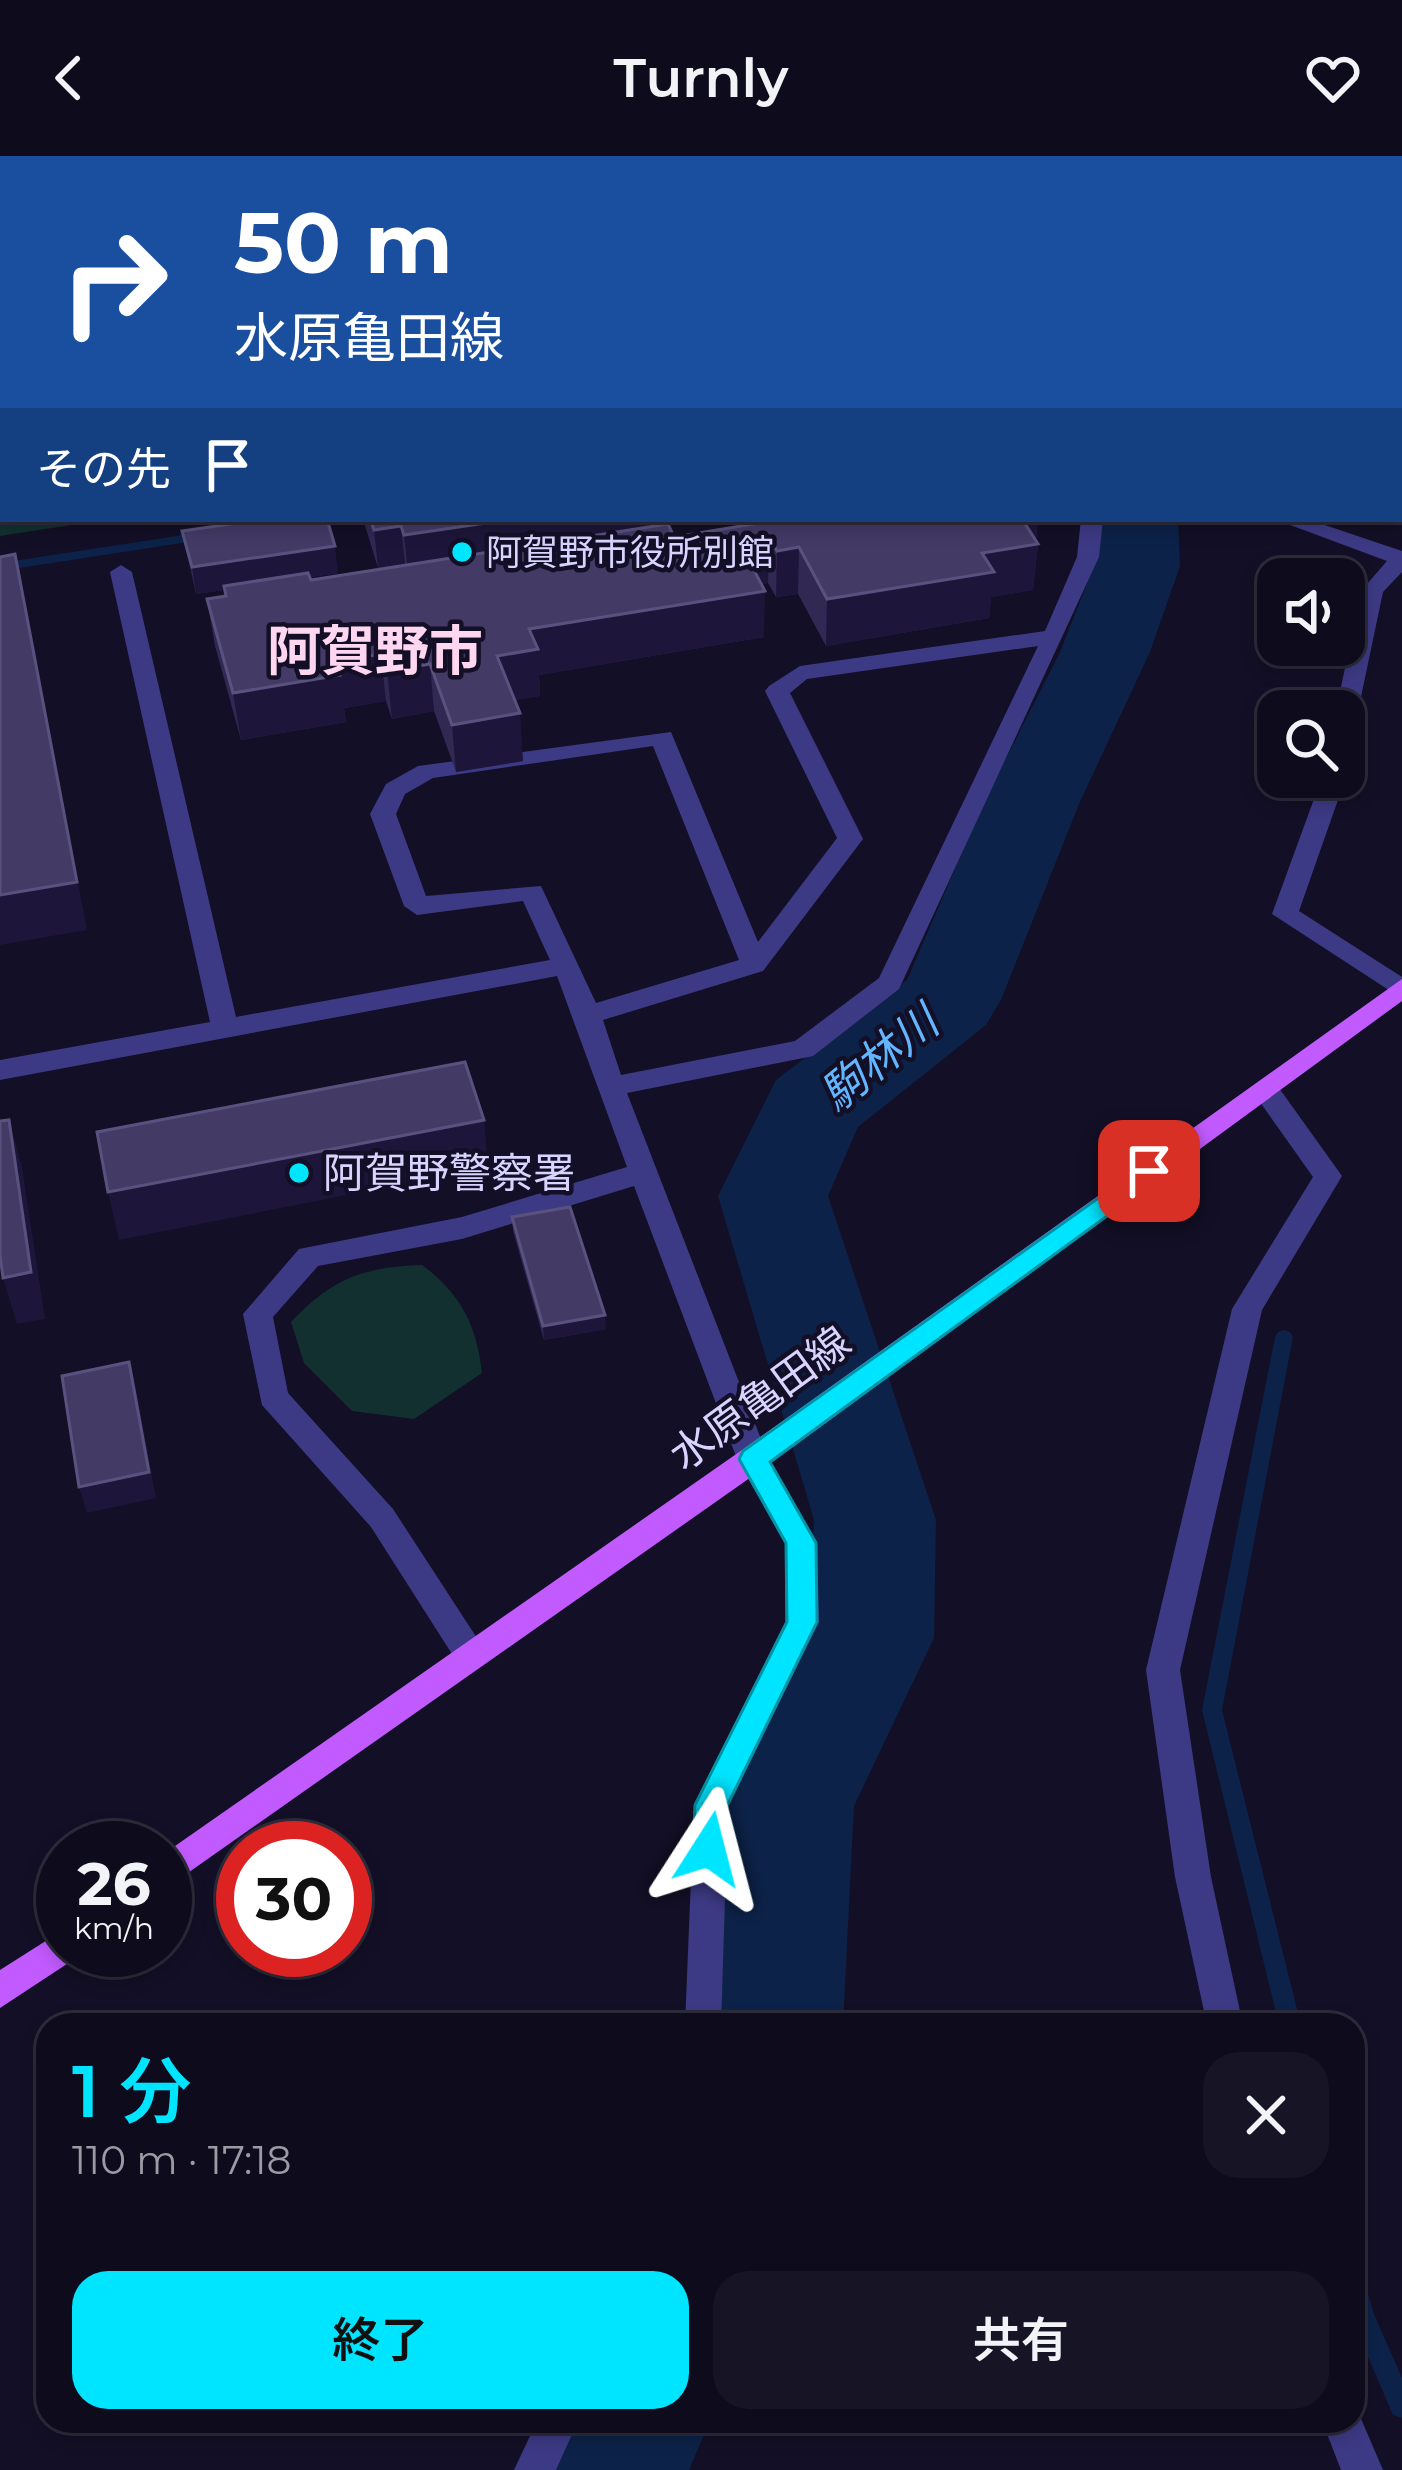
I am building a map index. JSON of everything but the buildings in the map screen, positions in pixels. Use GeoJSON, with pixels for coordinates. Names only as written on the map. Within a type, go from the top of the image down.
{"type":"FeatureCollection","features":[{"type":"Feature","properties":{"kind":"main road","name":"水原亀田線"},"geometry":{"type":"LineString","coordinates":[[192,1854],[753,1459],[1401,988]]}},
{"type":"Feature","properties":{"kind":"main road"},"geometry":{"type":"LineString","coordinates":[[0,1991],[36,1965]]}},
{"type":"Feature","properties":{"kind":"street"},"geometry":{"type":"LineString","coordinates":[[611,1087],[803,1048],[890,983],[1054,637],[1088,557],[1093,522]]}},
{"type":"Feature","properties":{"kind":"street"},"geometry":{"type":"LineString","coordinates":[[1294,522],[1402,558],[1372,591],[1352,690]]}},
{"type":"Feature","properties":{"kind":"street"},"geometry":{"type":"LineString","coordinates":[[121,572],[225,1028]]}},
{"type":"Feature","properties":{"kind":"street"},"geometry":{"type":"LineString","coordinates":[[588,1015],[754,965],[850,839],[777,691],[800,673],[1054,637]]}},
{"type":"Feature","properties":{"kind":"street"},"geometry":{"type":"LineString","coordinates":[[703,2013],[711,1805],[802,1622],[801,1543],[753,1459],[588,1015],[532,892],[417,907],[382,814],[395,789],[427,771],[662,737],[754,965]]}},
{"type":"Feature","properties":{"kind":"street"},"geometry":{"type":"LineString","coordinates":[[1326,798],[1285,914],[1401,988]]}},
{"type":"Feature","properties":{"kind":"street"},"geometry":{"type":"LineString","coordinates":[[0,1070],[565,966]]}},
{"type":"Feature","properties":{"kind":"street"},"geometry":{"type":"LineString","coordinates":[[1222,2013],[1193,1877],[1163,1670],[1246,1309],[1328,1176],[1264,1088]]}},
{"type":"Feature","properties":{"kind":"street"},"geometry":{"type":"LineString","coordinates":[[471,1655],[382,1518],[273,1397],[259,1314],[309,1257],[462,1228],[644,1173]]}},
{"type":"Feature","properties":{"kind":"street"},"geometry":{"type":"LineString","coordinates":[[536,2470],[553,2433]]}},
{"type":"Feature","properties":{"kind":"street"},"geometry":{"type":"LineString","coordinates":[[1347,2433],[1362,2470]]}},
{"type":"Feature","properties":{"kind":"green space"},"geometry":{"type":"Polygon","coordinates":[[[0,522],[91,522],[0,536],[0,522]]]}},
{"type":"Feature","properties":{"kind":"green space"},"geometry":{"type":"Polygon","coordinates":[[[422,1265],[447,1287],[464,1312],[482,1373],[414,1419],[352,1411],[304,1363],[291,1322],[320,1295],[349,1278],[422,1265]]]}},
{"type":"Feature","properties":{"kind":"waterway","name":"駒林川"},"geometry":{"type":"LineString","coordinates":[[774,2013],[788,1806],[871,1638],[875,1520],[773,1196],[814,1106],[950,1000],[1031,804],[1105,652],[1137,566],[1136,522]]}},
{"type":"Feature","properties":{"kind":"waterway"},"geometry":{"type":"LineString","coordinates":[[0,567],[203,536]]}},
{"type":"Feature","properties":{"kind":"waterway"},"geometry":{"type":"LineString","coordinates":[[1284,1337],[1212,1710],[1287,2013]]}},
{"type":"Feature","properties":{"kind":"waterway"},"geometry":{"type":"LineString","coordinates":[[1365,2322],[1402,2406]]}},
{"type":"Feature","properties":{"kind":"waterway","name":"駒林川"},"geometry":{"type":"LineString","coordinates":[[609,2470],[626,2433]]}},
{"type":"Feature","properties":{"kind":"place","name":"阿賀野市役所別館"},"geometry":{"type":"Point","coordinates":[462,552]}},
{"type":"Feature","properties":{"kind":"place","name":"阿賀野警察署"},"geometry":{"type":"Point","coordinates":[299,1173]}},
{"type":"Feature","properties":{"kind":"district","name":"阿賀野市"},"geometry":{"type":"Point","coordinates":[375,651]}},
{"type":"Feature","properties":{"kind":"route"},"geometry":{"type":"LineString","coordinates":[[709,1849],[711,1805],[802,1622],[801,1543],[753,1459],[1149,1171]]}}]}
